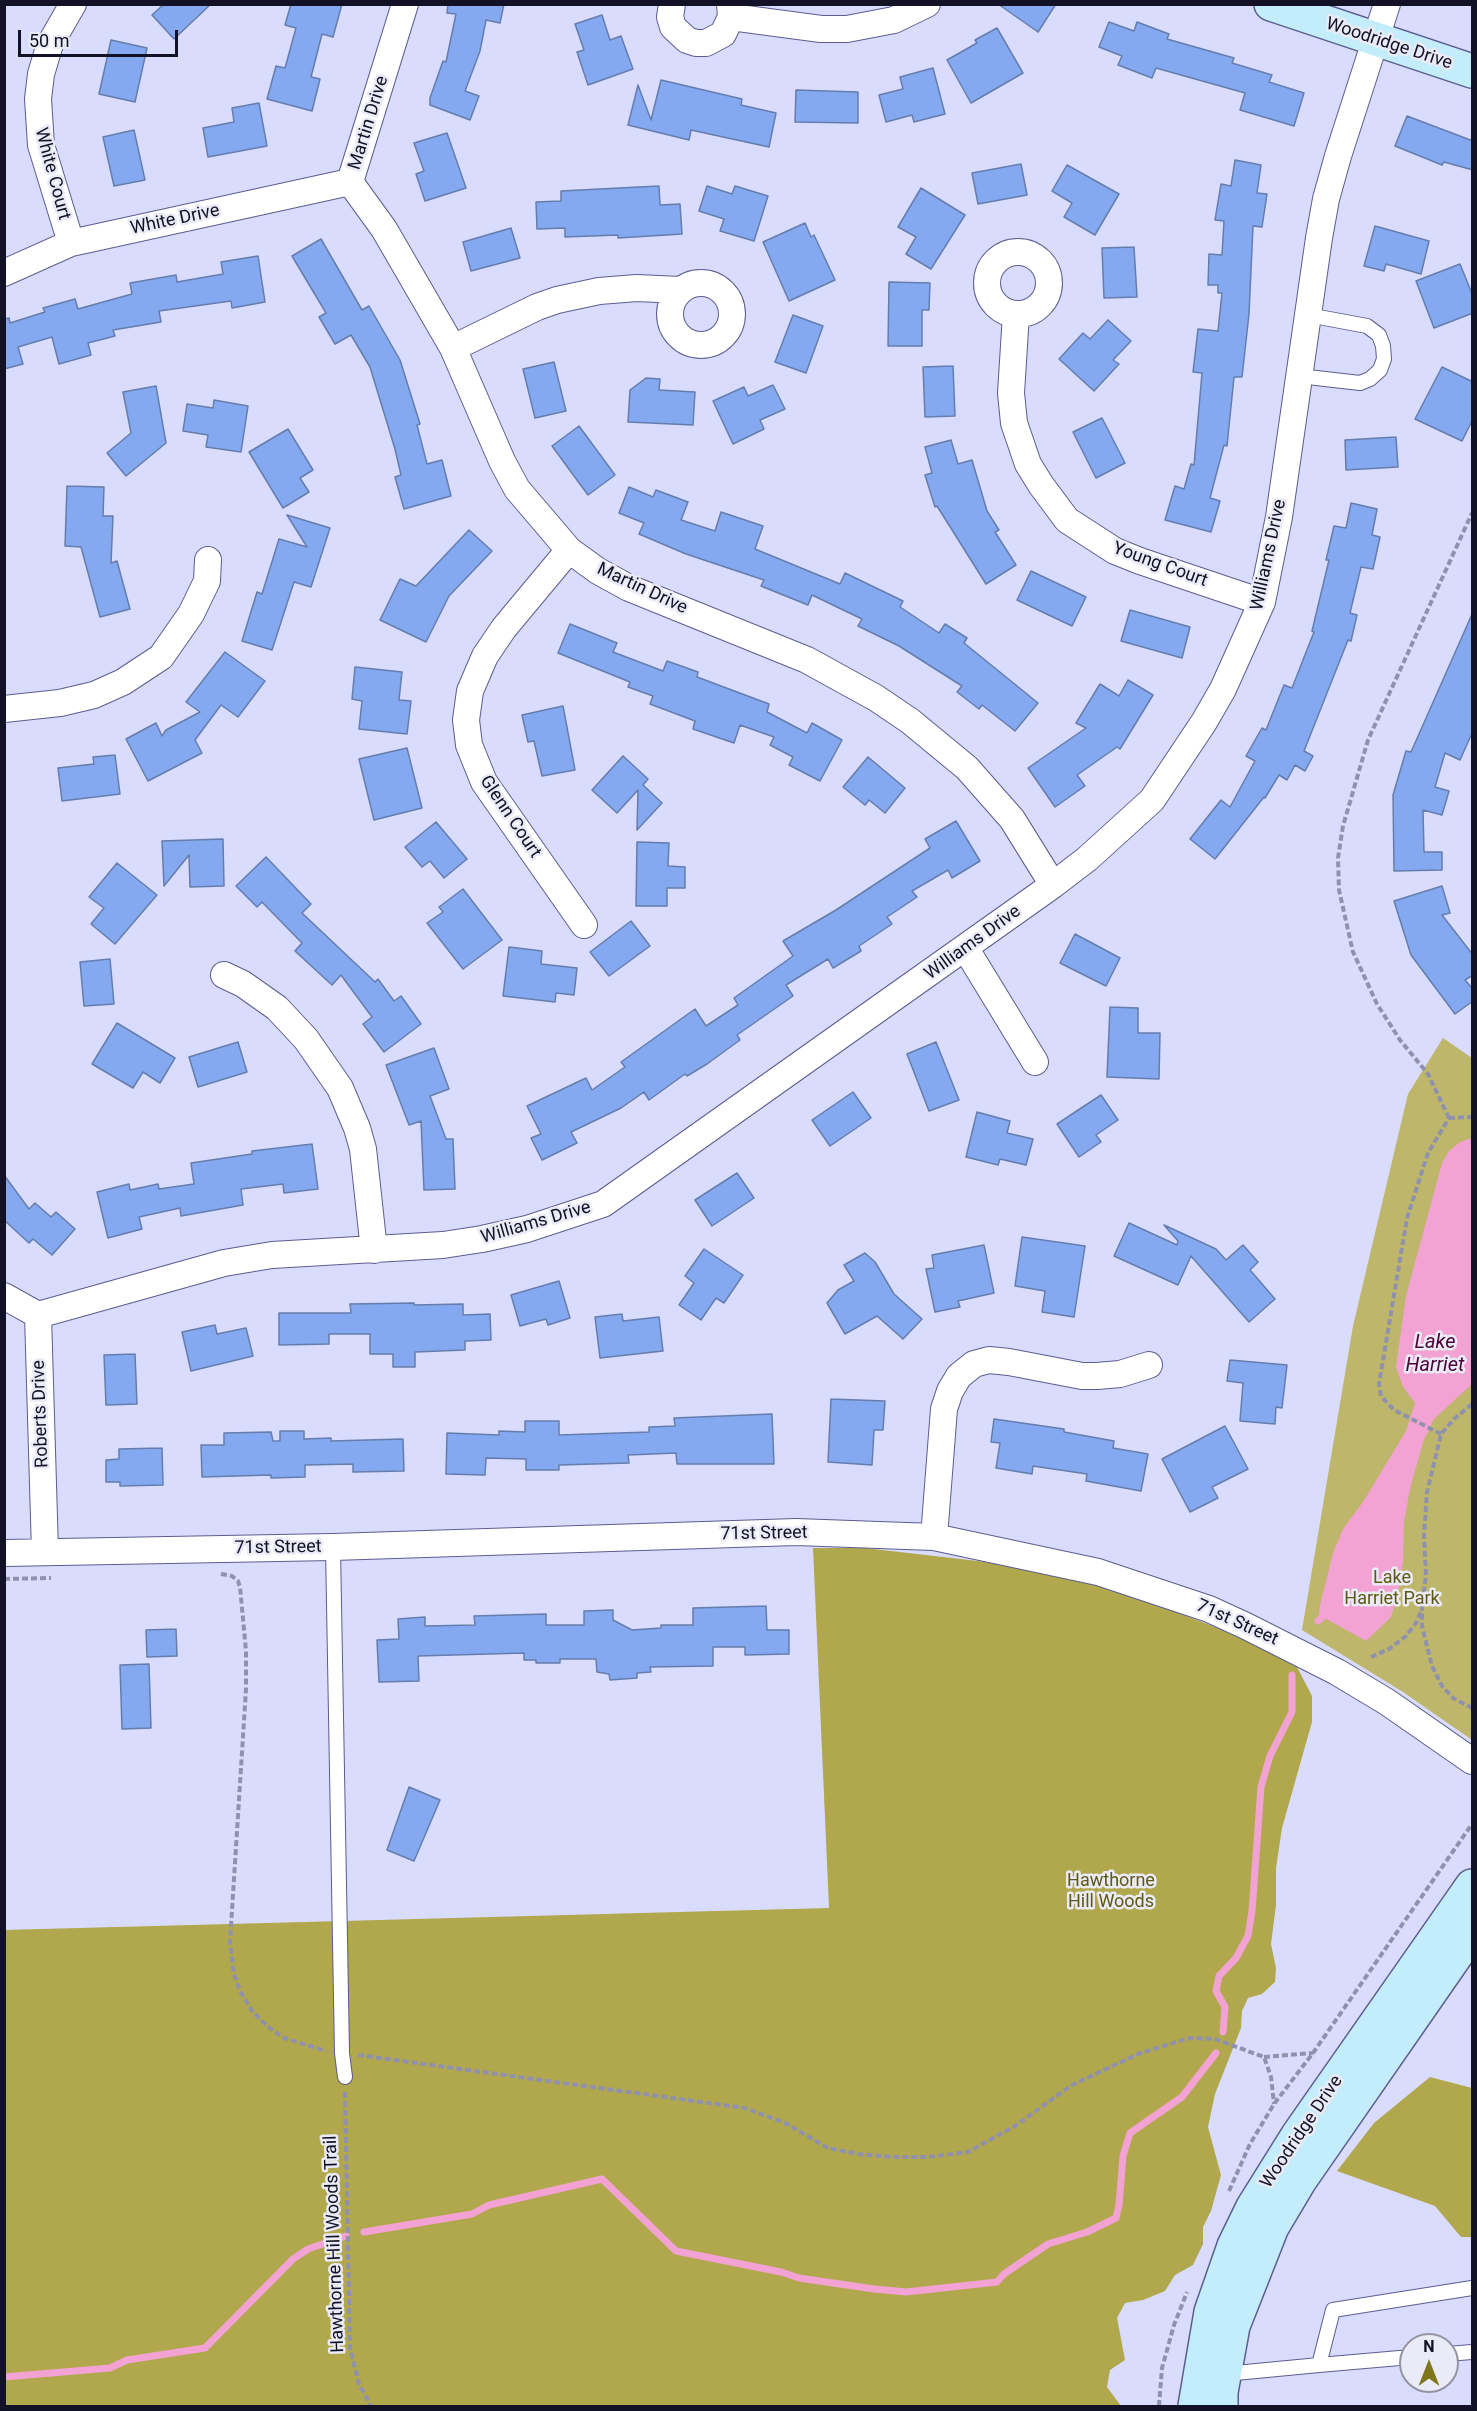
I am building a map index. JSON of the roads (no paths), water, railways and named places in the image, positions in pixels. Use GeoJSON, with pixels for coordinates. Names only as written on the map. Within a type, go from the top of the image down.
{"type":"FeatureCollection","features":[{"type":"Feature","properties":{"kind":"street","name":"White Court"},"geometry":{"type":"LineString","coordinates":[[71,243],[41,145],[38,99],[41,74],[50,44],[73,4]]}},
{"type":"Feature","properties":{"kind":"street","name":"Martin Drive"},"geometry":{"type":"LineString","coordinates":[[405,4],[350,182],[384,229],[453,348],[502,461],[517,489],[569,550],[598,571],[629,588],[807,660],[842,677],[893,710],[967,768],[1012,819],[1053,885]]}},
{"type":"Feature","properties":{"kind":"street"},"geometry":{"type":"LineString","coordinates":[[672,4],[670,17],[673,27],[687,40],[696,43],[706,43],[723,34],[731,10],[821,29],[847,29],[894,20],[927,4]]}},
{"type":"Feature","properties":{"kind":"street","name":"Woodridge Drive"},"geometry":{"type":"LineString","coordinates":[[1270,4],[1473,71]]}},
{"type":"Feature","properties":{"kind":"street","name":"Williams Drive"},"geometry":{"type":"LineString","coordinates":[[38,1315],[224,1263],[272,1255],[443,1245],[482,1239],[526,1229],[603,1204],[966,949],[1087,860],[1152,800],[1214,706],[1262,602],[1279,517],[1326,199],[1387,4]]}},
{"type":"Feature","properties":{"kind":"street","name":"White Drive"},"geometry":{"type":"LineString","coordinates":[[4,273],[71,243],[350,182]]}},
{"type":"Feature","properties":{"kind":"street"},"geometry":{"type":"LineString","coordinates":[[453,348],[537,307],[557,300],[618,290],[680,290]]}},
{"type":"Feature","properties":{"kind":"street","name":"Young Court"},"geometry":{"type":"LineString","coordinates":[[1016,314],[1011,393],[1014,423],[1028,464],[1067,520],[1101,543],[1123,554],[1262,602]]}},
{"type":"Feature","properties":{"kind":"street","name":"Glenn Court"},"geometry":{"type":"LineString","coordinates":[[569,550],[504,628],[485,656],[470,691],[466,720],[469,745],[484,782],[584,925]]}},
{"type":"Feature","properties":{"kind":"street"},"geometry":{"type":"LineString","coordinates":[[4,709],[60,703],[94,695],[123,682],[161,657],[191,614],[207,581],[208,560]]}},
{"type":"Feature","properties":{"kind":"street"},"geometry":{"type":"LineString","coordinates":[[966,949],[1035,1062]]}},
{"type":"Feature","properties":{"kind":"street"},"geometry":{"type":"LineString","coordinates":[[224,975],[243,984],[277,1008],[306,1039],[340,1088],[363,1149],[374,1250]]}},
{"type":"Feature","properties":{"kind":"street"},"geometry":{"type":"LineString","coordinates":[[4,1296],[38,1315]]}},
{"type":"Feature","properties":{"kind":"street","name":"Roberts Drive"},"geometry":{"type":"LineString","coordinates":[[38,1315],[45,1552]]}},
{"type":"Feature","properties":{"kind":"street"},"geometry":{"type":"LineString","coordinates":[[934,1537],[944,1409],[950,1391],[959,1376],[974,1364],[989,1360],[1082,1376],[1120,1374],[1149,1365]]}},
{"type":"Feature","properties":{"kind":"street","name":"71st Street"},"geometry":{"type":"LineString","coordinates":[[4,1553],[333,1547],[796,1532],[934,1537],[1098,1572],[1209,1609],[1337,1672],[1387,1702],[1473,1761]]}},
{"type":"Feature","properties":{"kind":"street","name":"Woodridge Drive"},"geometry":{"type":"LineString","coordinates":[[1221,2406],[1206,2386],[1211,2312],[1234,2246],[1253,2207],[1298,2135],[1473,1886]]}},
{"type":"Feature","properties":{"kind":"street","name":"Woodridge Drive"},"geometry":{"type":"LineString","coordinates":[[1206,2386],[1233,2326],[1272,2227],[1300,2180],[1473,1932]]}},
{"type":"Feature","properties":{"kind":"lane"},"geometry":{"type":"LineString","coordinates":[[1299,376],[1360,383],[1380,370],[1384,359],[1383,346],[1378,335],[1367,326],[1308,315]]}},
{"type":"Feature","properties":{"kind":"lane"},"geometry":{"type":"LineString","coordinates":[[333,1547],[342,2053],[345,2077]]}},
{"type":"Feature","properties":{"kind":"lane"},"geometry":{"type":"LineString","coordinates":[[1319,2365],[1333,2310],[1473,2288]]}},
{"type":"Feature","properties":{"kind":"lane"},"geometry":{"type":"LineString","coordinates":[[1206,2386],[1319,2365],[1399,2358]]}},
{"type":"Feature","properties":{"kind":"water","name":"Lake Harriet"},"geometry":{"type":"Polygon","coordinates":[[[1472,1138],[1472,1384],[1434,1419],[1423,1442],[1404,1522],[1403,1561],[1398,1593],[1391,1617],[1366,1641],[1319,1615],[1320,1605],[1333,1553],[1343,1529],[1363,1502],[1406,1431],[1415,1403],[1403,1387],[1396,1367],[1406,1296],[1442,1163],[1449,1151],[1460,1142],[1472,1138]]]}},
{"type":"Feature","properties":{"kind":"waterway"},"geometry":{"type":"LineString","coordinates":[[1318,1621],[1329,1611]]}},
{"type":"Feature","properties":{"kind":"waterway"},"geometry":{"type":"LineString","coordinates":[[1223,2032],[1225,2007],[1216,1991],[1219,1976],[1236,1958],[1248,1936],[1252,1911],[1261,1787],[1270,1756],[1292,1712],[1292,1675]]}},
{"type":"Feature","properties":{"kind":"waterway"},"geometry":{"type":"LineString","coordinates":[[364,2232],[472,2214],[489,2205],[602,2179],[676,2251],[781,2272],[799,2278],[874,2289],[906,2292],[997,2282],[1004,2274],[1048,2244],[1087,2232],[1116,2218],[1123,2156],[1130,2133],[1182,2097],[1216,2053]]}},
{"type":"Feature","properties":{"kind":"waterway"},"geometry":{"type":"LineString","coordinates":[[4,2377],[110,2368],[127,2360],[205,2348],[293,2259],[308,2249],[346,2236]]}},
{"type":"Feature","properties":{"kind":"park label","name":"Lake Harriet Park"},"geometry":{"type":"Point","coordinates":[1392,1588]}},
{"type":"Feature","properties":{"kind":"park label","name":"Hawthorne Hill Woods"},"geometry":{"type":"Point","coordinates":[1111,1891]}}]}
